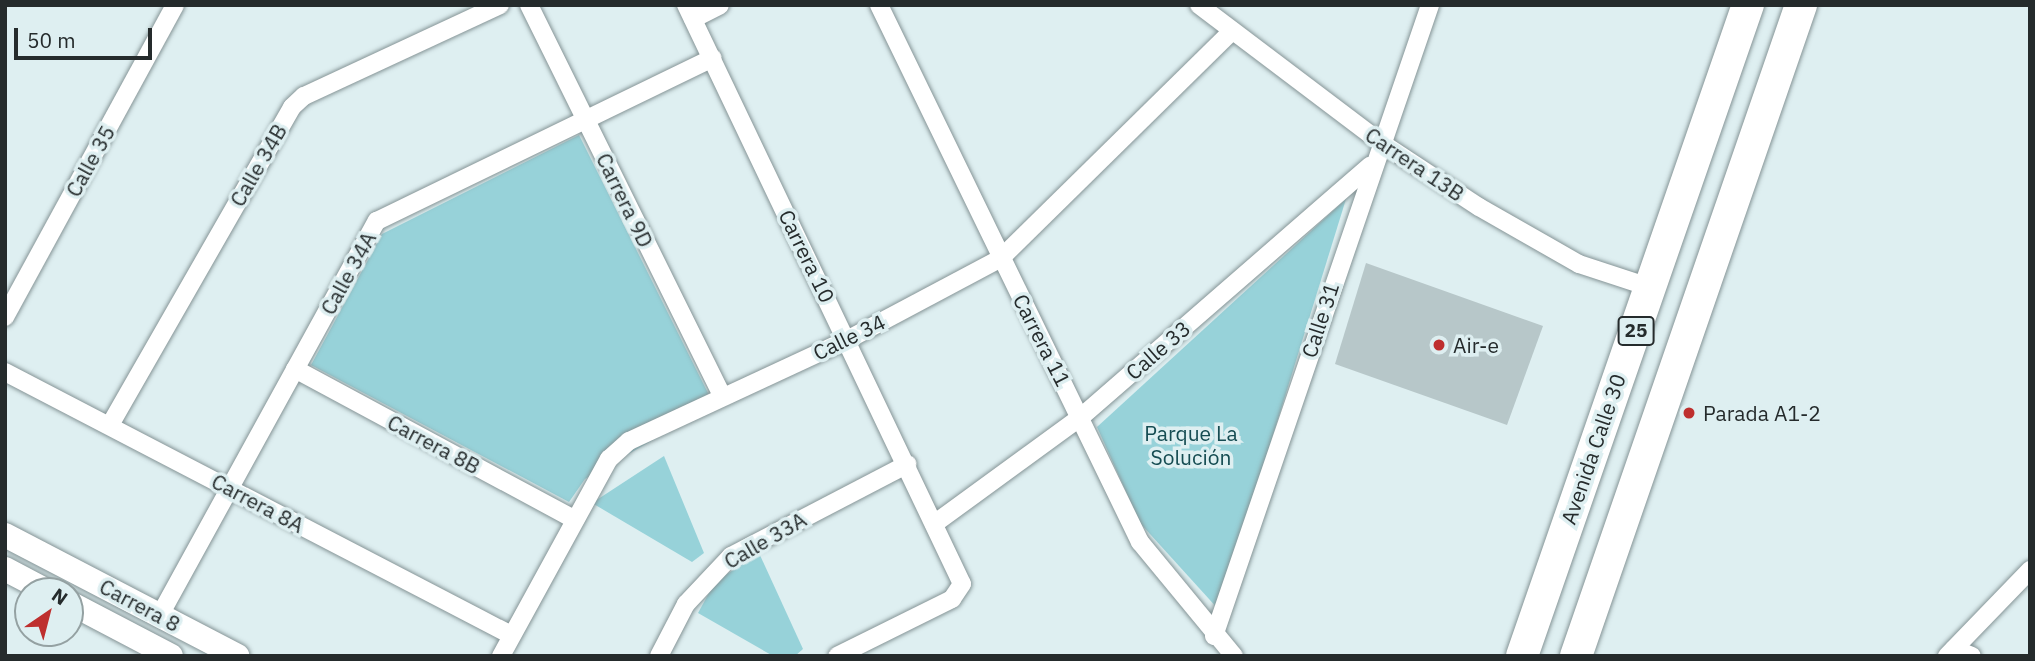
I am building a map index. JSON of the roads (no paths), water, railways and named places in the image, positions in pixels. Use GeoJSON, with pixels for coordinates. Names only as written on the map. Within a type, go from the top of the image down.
{"type":"FeatureCollection","features":[{"type":"Feature","properties":{"kind":"highway","name":"Avenida Calle 30"},"geometry":{"type":"LineString","coordinates":[[1522,656],[1652,288],[1748,5]]}},
{"type":"Feature","properties":{"kind":"highway","name":"25"},"geometry":{"type":"LineString","coordinates":[[1576,656],[1801,5]]}},
{"type":"Feature","properties":{"kind":"street","name":"Calle 35"},"geometry":{"type":"LineString","coordinates":[[5,317],[175,5]]}},
{"type":"Feature","properties":{"kind":"street","name":"Calle 34B"},"geometry":{"type":"LineString","coordinates":[[110,425],[292,107],[304,96],[500,5]]}},
{"type":"Feature","properties":{"kind":"street","name":"Carrera 9D"},"geometry":{"type":"LineString","coordinates":[[529,5],[721,394]]}},
{"type":"Feature","properties":{"kind":"street"},"geometry":{"type":"LineString","coordinates":[[690,12],[720,5]]}},
{"type":"Feature","properties":{"kind":"street","name":"Carrera 11"},"geometry":{"type":"LineString","coordinates":[[879,5],[1140,542],[1214,636],[1234,656]]}},
{"type":"Feature","properties":{"kind":"street","name":"Carrera 13B"},"geometry":{"type":"LineString","coordinates":[[1199,5],[1380,142],[1579,264],[1652,288]]}},
{"type":"Feature","properties":{"kind":"street","name":"Calle 31"},"geometry":{"type":"LineString","coordinates":[[1214,636],[1371,165],[1430,5]]}},
{"type":"Feature","properties":{"kind":"street","name":"Carrera 10"},"geometry":{"type":"LineString","coordinates":[[690,12],[908,464],[962,584],[952,599],[837,656]]}},
{"type":"Feature","properties":{"kind":"street","name":"Calle 34"},"geometry":{"type":"LineString","coordinates":[[501,656],[609,459],[629,441],[721,394],[847,340],[1000,258],[1232,31]]}},
{"type":"Feature","properties":{"kind":"street","name":"Calle 34A"},"geometry":{"type":"LineString","coordinates":[[160,615],[227,487],[377,221],[712,58]]}},
{"type":"Feature","properties":{"kind":"street","name":"Calle 33"},"geometry":{"type":"LineString","coordinates":[[934,524],[1080,416],[1371,165]]}},
{"type":"Feature","properties":{"kind":"street","name":"Carrera 8B"},"geometry":{"type":"LineString","coordinates":[[295,369],[574,519]]}},
{"type":"Feature","properties":{"kind":"street","name":"Carrera 8A"},"geometry":{"type":"LineString","coordinates":[[5,372],[511,635]]}},
{"type":"Feature","properties":{"kind":"street","name":"Calle 33A"},"geometry":{"type":"LineString","coordinates":[[659,656],[686,604],[731,555],[908,464]]}},
{"type":"Feature","properties":{"kind":"street","name":"Carrera 8"},"geometry":{"type":"LineString","coordinates":[[5,535],[237,656]]}},
{"type":"Feature","properties":{"kind":"street"},"geometry":{"type":"LineString","coordinates":[[1950,652],[2030,570]]}},
{"type":"Feature","properties":{"kind":"street","name":"Carrera 8"},"geometry":{"type":"LineString","coordinates":[[84,610],[171,656]]}},
{"type":"Feature","properties":{"kind":"street"},"geometry":{"type":"LineString","coordinates":[[1950,652],[1972,656]]}},
{"type":"Feature","properties":{"kind":"place","name":"Air-e"},"geometry":{"type":"Point","coordinates":[1439,345]}},
{"type":"Feature","properties":{"kind":"place","name":"Parada A1-2"},"geometry":{"type":"Point","coordinates":[1689,413]}},
{"type":"Feature","properties":{"kind":"park label","name":"Parque La Solución"},"geometry":{"type":"Point","coordinates":[1191,445]}}]}
